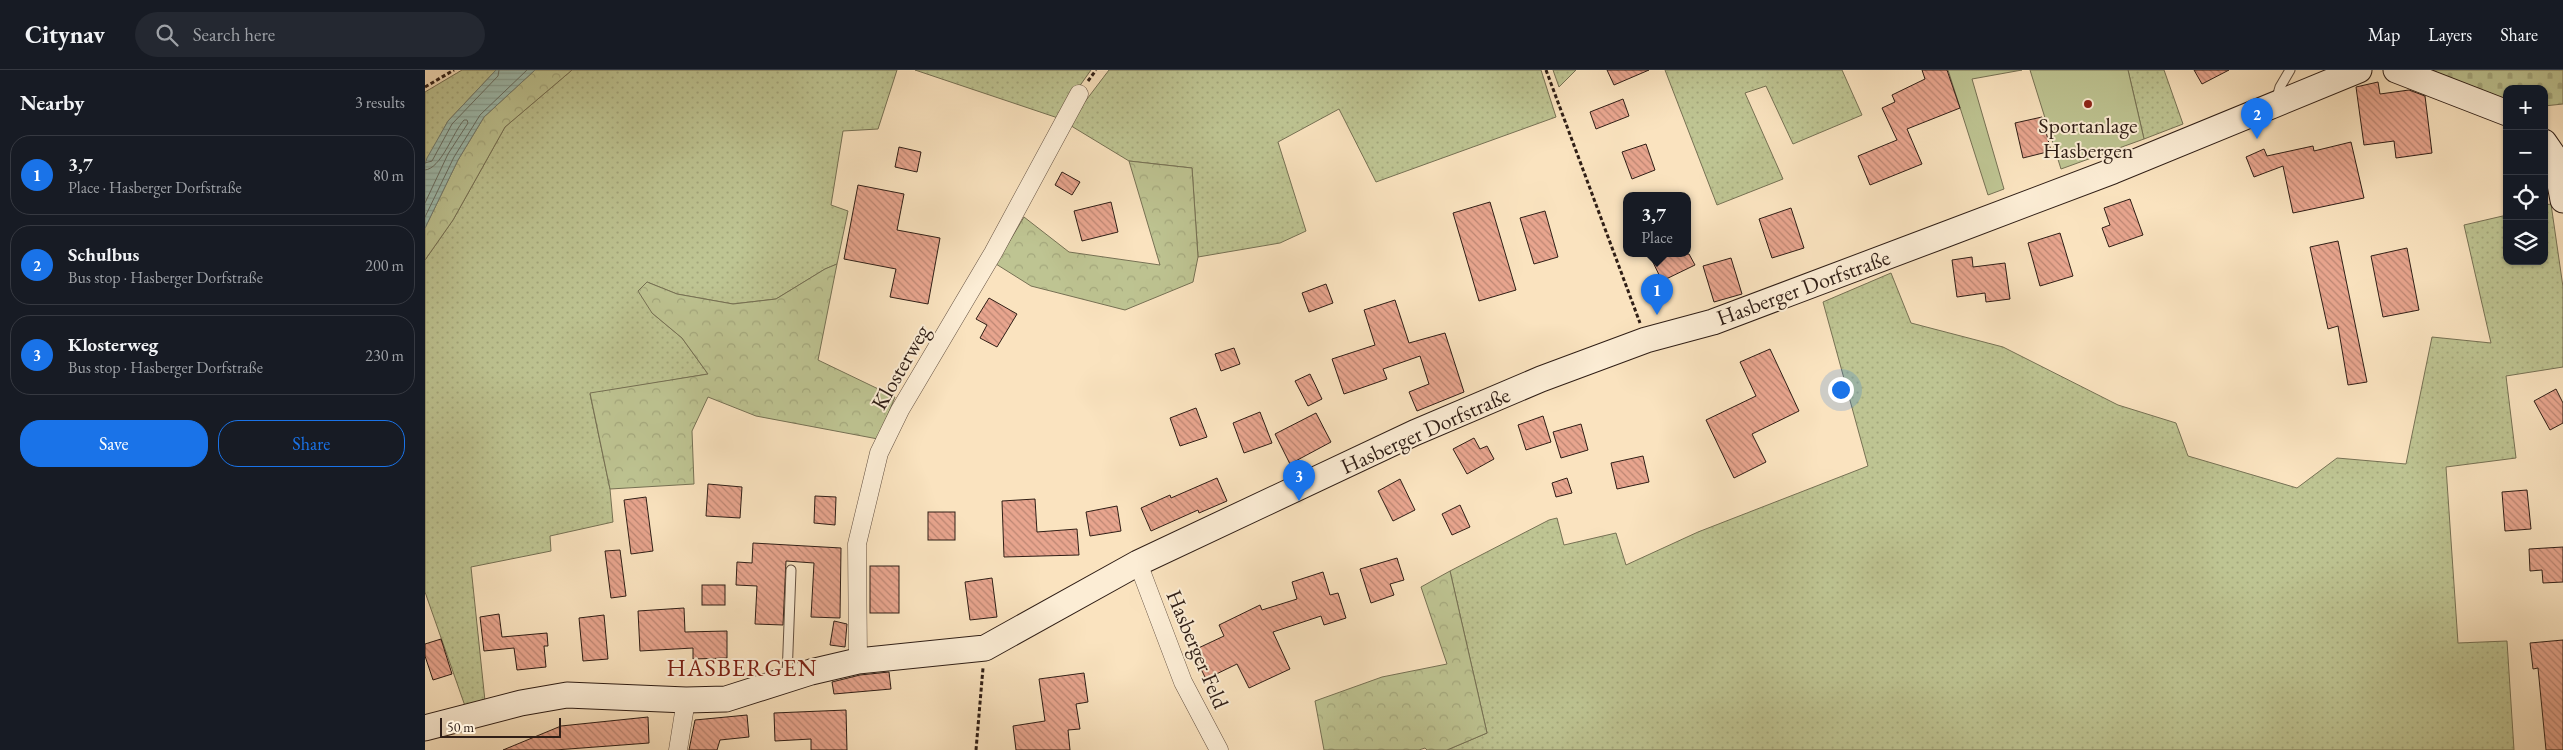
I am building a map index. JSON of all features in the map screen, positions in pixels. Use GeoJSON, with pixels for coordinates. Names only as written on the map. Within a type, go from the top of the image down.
{"type":"FeatureCollection","features":[{"type":"Feature","properties":{"kind":"street","name":"Hasberger Dorfstraße"},"geometry":{"type":"LineString","coordinates":[[425,728],[521,703],[567,695],[686,700],[726,699],[858,661],[985,648],[1138,563],[1414,433],[1541,379],[1646,340],[1731,315],[2113,171],[2359,70]]}},
{"type":"Feature","properties":{"kind":"street"},"geometry":{"type":"LineString","coordinates":[[2396,70],[2503,111]]}},
{"type":"Feature","properties":{"kind":"street","name":"Klosterweg"},"geometry":{"type":"LineString","coordinates":[[858,661],[857,544],[879,453],[899,410],[993,253],[1079,94]]}},
{"type":"Feature","properties":{"kind":"street"},"geometry":{"type":"LineString","coordinates":[[2548,148],[2555,158],[2563,200]]}},
{"type":"Feature","properties":{"kind":"street","name":"Hasberger Feld"},"geometry":{"type":"LineString","coordinates":[[1138,563],[1183,682],[1219,750]]}},
{"type":"Feature","properties":{"kind":"street"},"geometry":{"type":"LineString","coordinates":[[678,750],[686,700]]}},
{"type":"Feature","properties":{"kind":"lane"},"geometry":{"type":"LineString","coordinates":[[2274,106],[2279,87],[2290,70]]}},
{"type":"Feature","properties":{"kind":"lane"},"geometry":{"type":"LineString","coordinates":[[787,680],[791,570]]}},
{"type":"Feature","properties":{"kind":"path"},"geometry":{"type":"LineString","coordinates":[[425,88],[453,70]]}},
{"type":"Feature","properties":{"kind":"path"},"geometry":{"type":"LineString","coordinates":[[1546,70],[1646,340]]}},
{"type":"Feature","properties":{"kind":"path"},"geometry":{"type":"LineString","coordinates":[[976,750],[985,648]]}},
{"type":"Feature","properties":{"kind":"green space"},"geometry":{"type":"Polygon","coordinates":[[[462,70],[496,70],[448,121],[425,164],[425,92],[462,70]]]}},
{"type":"Feature","properties":{"kind":"green space"},"geometry":{"type":"Polygon","coordinates":[[[535,70],[572,70],[505,127],[453,220],[425,260],[425,228],[458,160],[484,117],[535,70]]]}},
{"type":"Feature","properties":{"kind":"green space"},"geometry":{"type":"Polygon","coordinates":[[[572,70],[897,70],[878,129],[843,131],[831,205],[848,211],[837,264],[825,269],[776,299],[733,304],[677,294],[647,282],[652,313],[682,338],[708,374],[590,394],[610,489],[613,522],[550,536],[551,551],[471,567],[485,701],[465,706],[425,592],[425,260],[453,220],[505,127],[572,70]]]}},
{"type":"Feature","properties":{"kind":"green space"},"geometry":{"type":"Polygon","coordinates":[[[915,70],[1091,70],[1069,101],[1061,119],[915,70]]]}},
{"type":"Feature","properties":{"kind":"green space"},"geometry":{"type":"Polygon","coordinates":[[[1109,70],[1541,70],[1556,117],[1376,182],[1339,109],[1278,142],[1306,231],[1280,243],[1198,257],[1192,168],[1129,161],[1068,124],[1109,70]]]}},
{"type":"Feature","properties":{"kind":"green space"},"geometry":{"type":"Polygon","coordinates":[[[1553,70],[1576,70],[1559,87],[1553,70]]]}},
{"type":"Feature","properties":{"kind":"green space"},"geometry":{"type":"Polygon","coordinates":[[[1665,70],[1842,70],[1862,115],[1793,144],[1766,86],[1745,93],[1783,179],[1717,205],[1665,70]]]}},
{"type":"Feature","properties":{"kind":"green space","name":"Sportanlage Hasbergen"},"geometry":{"type":"Polygon","coordinates":[[[1948,70],[2022,70],[1972,79],[2004,189],[1988,195],[1948,70]]]}},
{"type":"Feature","properties":{"kind":"green space","name":"Sportanlage Hasbergen"},"geometry":{"type":"Polygon","coordinates":[[[2030,70],[2128,70],[2144,139],[2061,169],[2030,70]]]}},
{"type":"Feature","properties":{"kind":"green space"},"geometry":{"type":"Polygon","coordinates":[[[2128,70],[2164,70],[2183,124],[2144,139],[2128,70]]]}},
{"type":"Feature","properties":{"kind":"green space"},"geometry":{"type":"Polygon","coordinates":[[[2432,70],[2563,70],[2563,104],[2548,106],[2548,85],[2503,85],[2503,99],[2469,87],[2432,70]]]}},
{"type":"Feature","properties":{"kind":"green space"},"geometry":{"type":"Polygon","coordinates":[[[1129,161],[1192,168],[1198,257],[1193,282],[1125,310],[1031,286],[996,264],[1024,217],[1069,252],[1160,265],[1129,161]]]}},
{"type":"Feature","properties":{"kind":"green space"},"geometry":{"type":"Polygon","coordinates":[[[2548,204],[2551,204],[2563,287],[2563,367],[2506,376],[2516,458],[2446,467],[2458,643],[2507,641],[2514,750],[1447,750],[1487,733],[1450,571],[1549,520],[1557,518],[1564,545],[1616,533],[1626,565],[1698,532],[1868,466],[1823,302],[1891,273],[1911,323],[2003,347],[2118,405],[2176,423],[2188,456],[2297,488],[2337,458],[2406,464],[2432,337],[2491,343],[2464,225],[2503,216],[2503,265],[2548,265],[2548,204]]]}},
{"type":"Feature","properties":{"kind":"green space"},"geometry":{"type":"Polygon","coordinates":[[[837,264],[818,360],[895,397],[878,439],[756,416],[708,397],[692,431],[694,484],[610,489],[590,393],[708,374],[682,338],[652,313],[638,291],[647,282],[677,294],[733,304],[776,299],[825,269],[837,264]]]}},
{"type":"Feature","properties":{"kind":"green space"},"geometry":{"type":"Polygon","coordinates":[[[1450,571],[1487,733],[1447,750],[1427,750],[1425,748],[1419,750],[1324,750],[1315,701],[1382,677],[1447,664],[1421,587],[1450,571]]]}},
{"type":"Feature","properties":{"kind":"water"},"geometry":{"type":"Polygon","coordinates":[[[496,70],[535,70],[484,117],[458,160],[425,228],[425,164],[427,158],[448,121],[496,70]]]}},
{"type":"Feature","properties":{"kind":"building"},"geometry":{"type":"Polygon","coordinates":[[[1607,70],[1649,70],[1614,85],[1607,70]]]}},
{"type":"Feature","properties":{"kind":"building"},"geometry":{"type":"Polygon","coordinates":[[[1922,70],[1947,70],[1960,108],[1907,129],[1922,164],[1870,185],[1858,156],[1897,140],[1882,108],[1895,102],[1892,95],[1925,79],[1922,70]]]}},
{"type":"Feature","properties":{"kind":"building"},"geometry":{"type":"Polygon","coordinates":[[[2194,70],[2229,70],[2202,84],[2194,70]]]}},
{"type":"Feature","properties":{"kind":"building"},"geometry":{"type":"Polygon","coordinates":[[[2378,82],[2380,94],[2409,90],[2425,96],[2432,153],[2396,158],[2394,141],[2364,145],[2356,87],[2378,82]]]}},
{"type":"Feature","properties":{"kind":"building"},"geometry":{"type":"Polygon","coordinates":[[[1623,99],[1629,116],[1596,129],[1590,112],[1623,99]]]}},
{"type":"Feature","properties":{"kind":"building"},"geometry":{"type":"Polygon","coordinates":[[[2042,117],[2051,151],[2023,158],[2015,123],[2042,117]]]}},
{"type":"Feature","properties":{"kind":"building"},"geometry":{"type":"Polygon","coordinates":[[[2351,142],[2364,198],[2293,213],[2283,166],[2254,177],[2246,157],[2264,149],[2267,156],[2313,146],[2314,151],[2351,142]]]}},
{"type":"Feature","properties":{"kind":"building"},"geometry":{"type":"Polygon","coordinates":[[[1646,144],[1655,170],[1632,179],[1622,152],[1646,144]]]}},
{"type":"Feature","properties":{"kind":"building"},"geometry":{"type":"Polygon","coordinates":[[[899,147],[921,152],[917,172],[895,167],[899,147]]]}},
{"type":"Feature","properties":{"kind":"building"},"geometry":{"type":"Polygon","coordinates":[[[1062,172],[1080,182],[1072,195],[1055,185],[1062,172]]]}},
{"type":"Feature","properties":{"kind":"building"},"geometry":{"type":"Polygon","coordinates":[[[858,185],[904,194],[897,230],[940,238],[928,304],[890,297],[896,269],[844,259],[858,185]]]}},
{"type":"Feature","properties":{"kind":"building"},"geometry":{"type":"Polygon","coordinates":[[[2130,199],[2143,235],[2109,247],[2102,228],[2110,225],[2104,208],[2130,199]]]}},
{"type":"Feature","properties":{"kind":"building"},"geometry":{"type":"Polygon","coordinates":[[[1111,202],[1118,232],[1082,241],[1074,211],[1111,202]]]}},
{"type":"Feature","properties":{"kind":"building"},"geometry":{"type":"Polygon","coordinates":[[[1490,202],[1516,290],[1479,301],[1453,213],[1490,202]]]}},
{"type":"Feature","properties":{"kind":"building"},"geometry":{"type":"Polygon","coordinates":[[[1791,208],[1804,248],[1772,258],[1759,219],[1791,208]]]}},
{"type":"Feature","properties":{"kind":"building"},"geometry":{"type":"Polygon","coordinates":[[[1545,211],[1558,257],[1534,264],[1520,218],[1545,211]]]}},
{"type":"Feature","properties":{"kind":"building"},"geometry":{"type":"Polygon","coordinates":[[[2060,233],[2073,276],[2040,286],[2028,243],[2060,233]]]}},
{"type":"Feature","properties":{"kind":"building"},"geometry":{"type":"Polygon","coordinates":[[[2338,241],[2367,382],[2348,385],[2338,326],[2328,329],[2310,247],[2338,241]]]}},
{"type":"Feature","properties":{"kind":"building"},"geometry":{"type":"Polygon","coordinates":[[[2407,248],[2419,310],[2383,317],[2371,256],[2407,248]]]}},
{"type":"Feature","properties":{"kind":"building"},"geometry":{"type":"Polygon","coordinates":[[[1650,257],[1691,257],[1695,265],[1662,281],[1650,257]]]}},
{"type":"Feature","properties":{"kind":"building"},"geometry":{"type":"Polygon","coordinates":[[[1972,257],[1973,267],[2005,263],[2010,299],[1986,302],[1985,293],[1957,297],[1952,260],[1972,257]]]}},
{"type":"Feature","properties":{"kind":"building"},"geometry":{"type":"Polygon","coordinates":[[[1731,258],[1742,294],[1714,302],[1703,266],[1731,258]]]}},
{"type":"Feature","properties":{"kind":"building"},"geometry":{"type":"Polygon","coordinates":[[[1326,284],[1333,303],[1309,312],[1302,293],[1326,284]]]}},
{"type":"Feature","properties":{"kind":"building"},"geometry":{"type":"Polygon","coordinates":[[[989,298],[1017,314],[997,347],[980,338],[987,325],[976,319],[989,298]]]}},
{"type":"Feature","properties":{"kind":"building"},"geometry":{"type":"Polygon","coordinates":[[[1395,300],[1409,343],[1445,333],[1464,392],[1417,411],[1409,392],[1429,384],[1420,356],[1383,369],[1387,379],[1344,394],[1332,359],[1375,345],[1364,310],[1395,300]]]}},
{"type":"Feature","properties":{"kind":"building"},"geometry":{"type":"Polygon","coordinates":[[[1234,348],[1240,364],[1221,371],[1215,354],[1234,348]]]}},
{"type":"Feature","properties":{"kind":"building"},"geometry":{"type":"Polygon","coordinates":[[[1770,349],[1799,411],[1752,434],[1766,462],[1734,478],[1706,420],[1756,396],[1740,362],[1770,349]]]}},
{"type":"Feature","properties":{"kind":"building"},"geometry":{"type":"Polygon","coordinates":[[[1310,374],[1322,399],[1308,406],[1295,381],[1310,374]]]}},
{"type":"Feature","properties":{"kind":"building"},"geometry":{"type":"Polygon","coordinates":[[[2556,389],[2563,403],[2563,423],[2550,430],[2534,401],[2556,389]]]}},
{"type":"Feature","properties":{"kind":"building"},"geometry":{"type":"Polygon","coordinates":[[[1196,408],[1207,437],[1180,446],[1170,418],[1196,408]]]}},
{"type":"Feature","properties":{"kind":"building"},"geometry":{"type":"Polygon","coordinates":[[[1260,412],[1272,443],[1244,453],[1233,423],[1260,412]]]}},
{"type":"Feature","properties":{"kind":"building"},"geometry":{"type":"Polygon","coordinates":[[[1316,413],[1331,442],[1290,464],[1275,434],[1316,413]]]}},
{"type":"Feature","properties":{"kind":"building"},"geometry":{"type":"Polygon","coordinates":[[[1543,416],[1551,442],[1526,450],[1518,425],[1543,416]]]}},
{"type":"Feature","properties":{"kind":"building"},"geometry":{"type":"Polygon","coordinates":[[[1581,424],[1588,450],[1561,458],[1553,432],[1581,424]]]}},
{"type":"Feature","properties":{"kind":"building"},"geometry":{"type":"Polygon","coordinates":[[[1474,438],[1480,449],[1487,446],[1494,459],[1467,474],[1453,449],[1474,438]]]}},
{"type":"Feature","properties":{"kind":"building"},"geometry":{"type":"Polygon","coordinates":[[[1643,456],[1649,482],[1617,489],[1611,463],[1643,456]]]}},
{"type":"Feature","properties":{"kind":"building"},"geometry":{"type":"Polygon","coordinates":[[[1217,478],[1227,501],[1199,513],[1198,510],[1151,531],[1141,508],[1170,495],[1171,498],[1217,478]]]}},
{"type":"Feature","properties":{"kind":"building"},"geometry":{"type":"Polygon","coordinates":[[[1567,478],[1572,493],[1556,497],[1552,483],[1567,478]]]}},
{"type":"Feature","properties":{"kind":"building"},"geometry":{"type":"Polygon","coordinates":[[[1400,479],[1415,510],[1393,521],[1378,491],[1400,479]]]}},
{"type":"Feature","properties":{"kind":"building"},"geometry":{"type":"Polygon","coordinates":[[[708,484],[742,487],[740,518],[706,516],[708,484]]]}},
{"type":"Feature","properties":{"kind":"building"},"geometry":{"type":"Polygon","coordinates":[[[2527,490],[2531,529],[2505,531],[2502,492],[2527,490]]]}},
{"type":"Feature","properties":{"kind":"building"},"geometry":{"type":"Polygon","coordinates":[[[815,496],[836,497],[835,525],[814,523],[815,496]]]}},
{"type":"Feature","properties":{"kind":"building"},"geometry":{"type":"Polygon","coordinates":[[[646,497],[653,551],[631,554],[624,500],[646,497]]]}},
{"type":"Feature","properties":{"kind":"building"},"geometry":{"type":"Polygon","coordinates":[[[1035,499],[1037,532],[1077,529],[1079,555],[1004,557],[1002,501],[1035,499]]]}},
{"type":"Feature","properties":{"kind":"building"},"geometry":{"type":"Polygon","coordinates":[[[1460,505],[1470,527],[1452,535],[1442,514],[1460,505]]]}},
{"type":"Feature","properties":{"kind":"building"},"geometry":{"type":"Polygon","coordinates":[[[1117,506],[1121,531],[1090,536],[1086,512],[1117,506]]]}},
{"type":"Feature","properties":{"kind":"building"},"geometry":{"type":"Polygon","coordinates":[[[928,512],[955,512],[955,540],[928,540],[928,512]]]}},
{"type":"Feature","properties":{"kind":"building"},"geometry":{"type":"Polygon","coordinates":[[[753,543],[841,548],[840,618],[811,617],[814,563],[786,561],[783,625],[755,624],[757,586],[736,585],[737,562],[752,563],[753,543]]]}},
{"type":"Feature","properties":{"kind":"building"},"geometry":{"type":"Polygon","coordinates":[[[2563,547],[2563,582],[2543,583],[2542,570],[2530,571],[2529,549],[2563,547]]]}},
{"type":"Feature","properties":{"kind":"building"},"geometry":{"type":"Polygon","coordinates":[[[620,550],[626,596],[611,598],[605,551],[620,550]]]}},
{"type":"Feature","properties":{"kind":"building"},"geometry":{"type":"Polygon","coordinates":[[[1397,558],[1404,580],[1390,584],[1394,595],[1371,603],[1360,569],[1397,558]]]}},
{"type":"Feature","properties":{"kind":"building"},"geometry":{"type":"Polygon","coordinates":[[[870,566],[899,566],[899,613],[870,613],[870,566]]]}},
{"type":"Feature","properties":{"kind":"building"},"geometry":{"type":"Polygon","coordinates":[[[1323,572],[1330,595],[1338,593],[1346,618],[1324,625],[1321,616],[1273,632],[1290,669],[1249,688],[1237,664],[1206,679],[1192,651],[1224,636],[1219,625],[1260,605],[1262,610],[1297,599],[1292,582],[1323,572]]]}},
{"type":"Feature","properties":{"kind":"building"},"geometry":{"type":"Polygon","coordinates":[[[992,578],[997,617],[970,620],[965,582],[992,578]]]}},
{"type":"Feature","properties":{"kind":"building"},"geometry":{"type":"Polygon","coordinates":[[[702,585],[725,585],[725,605],[702,605],[702,585]]]}},
{"type":"Feature","properties":{"kind":"building"},"geometry":{"type":"Polygon","coordinates":[[[684,608],[685,632],[727,631],[727,658],[693,659],[693,648],[640,651],[638,611],[684,608]]]}},
{"type":"Feature","properties":{"kind":"building"},"geometry":{"type":"Polygon","coordinates":[[[499,614],[502,637],[547,633],[548,646],[544,646],[546,667],[517,670],[514,648],[484,651],[480,617],[499,614]]]}},
{"type":"Feature","properties":{"kind":"building"},"geometry":{"type":"Polygon","coordinates":[[[604,615],[608,659],[583,661],[579,618],[604,615]]]}},
{"type":"Feature","properties":{"kind":"building"},"geometry":{"type":"Polygon","coordinates":[[[834,621],[847,624],[845,647],[830,645],[834,621]]]}},
{"type":"Feature","properties":{"kind":"building"},"geometry":{"type":"Polygon","coordinates":[[[441,639],[452,674],[433,680],[425,656],[425,644],[441,639]]]}},
{"type":"Feature","properties":{"kind":"building"},"geometry":{"type":"Polygon","coordinates":[[[2563,640],[2563,750],[2546,750],[2538,668],[2533,669],[2530,643],[2563,640]]]}},
{"type":"Feature","properties":{"kind":"building"},"geometry":{"type":"Polygon","coordinates":[[[889,672],[891,689],[834,694],[832,682],[860,675],[889,672]]]}},
{"type":"Feature","properties":{"kind":"building"},"geometry":{"type":"Polygon","coordinates":[[[1084,673],[1088,702],[1076,704],[1080,729],[1068,730],[1070,750],[1016,750],[1013,726],[1045,721],[1039,679],[1084,673]]]}},
{"type":"Feature","properties":{"kind":"building"},"geometry":{"type":"Polygon","coordinates":[[[846,710],[847,750],[811,750],[811,739],[775,741],[774,713],[846,710]]]}},
{"type":"Feature","properties":{"kind":"building"},"geometry":{"type":"Polygon","coordinates":[[[747,715],[749,737],[720,740],[717,750],[689,750],[695,720],[747,715]]]}},
{"type":"Feature","properties":{"kind":"building"},"geometry":{"type":"Polygon","coordinates":[[[648,717],[649,743],[555,750],[503,750],[561,726],[648,717]]]}},
{"type":"Feature","properties":{"kind":"place","name":"Sportanlage Hasbergen"},"geometry":{"type":"Point","coordinates":[2088,104]}},
{"type":"Feature","properties":{"kind":"place","name":"Schulbus"},"geometry":{"type":"Point","coordinates":[2257,139]}},
{"type":"Feature","properties":{"kind":"place","name":"3,7"},"geometry":{"type":"Point","coordinates":[1657,315]}},
{"type":"Feature","properties":{"kind":"place","name":"Klosterweg"},"geometry":{"type":"Point","coordinates":[1299,501]}},
{"type":"Feature","properties":{"kind":"district","name":"HASBERGEN"},"geometry":{"type":"Point","coordinates":[742,668]}}]}
